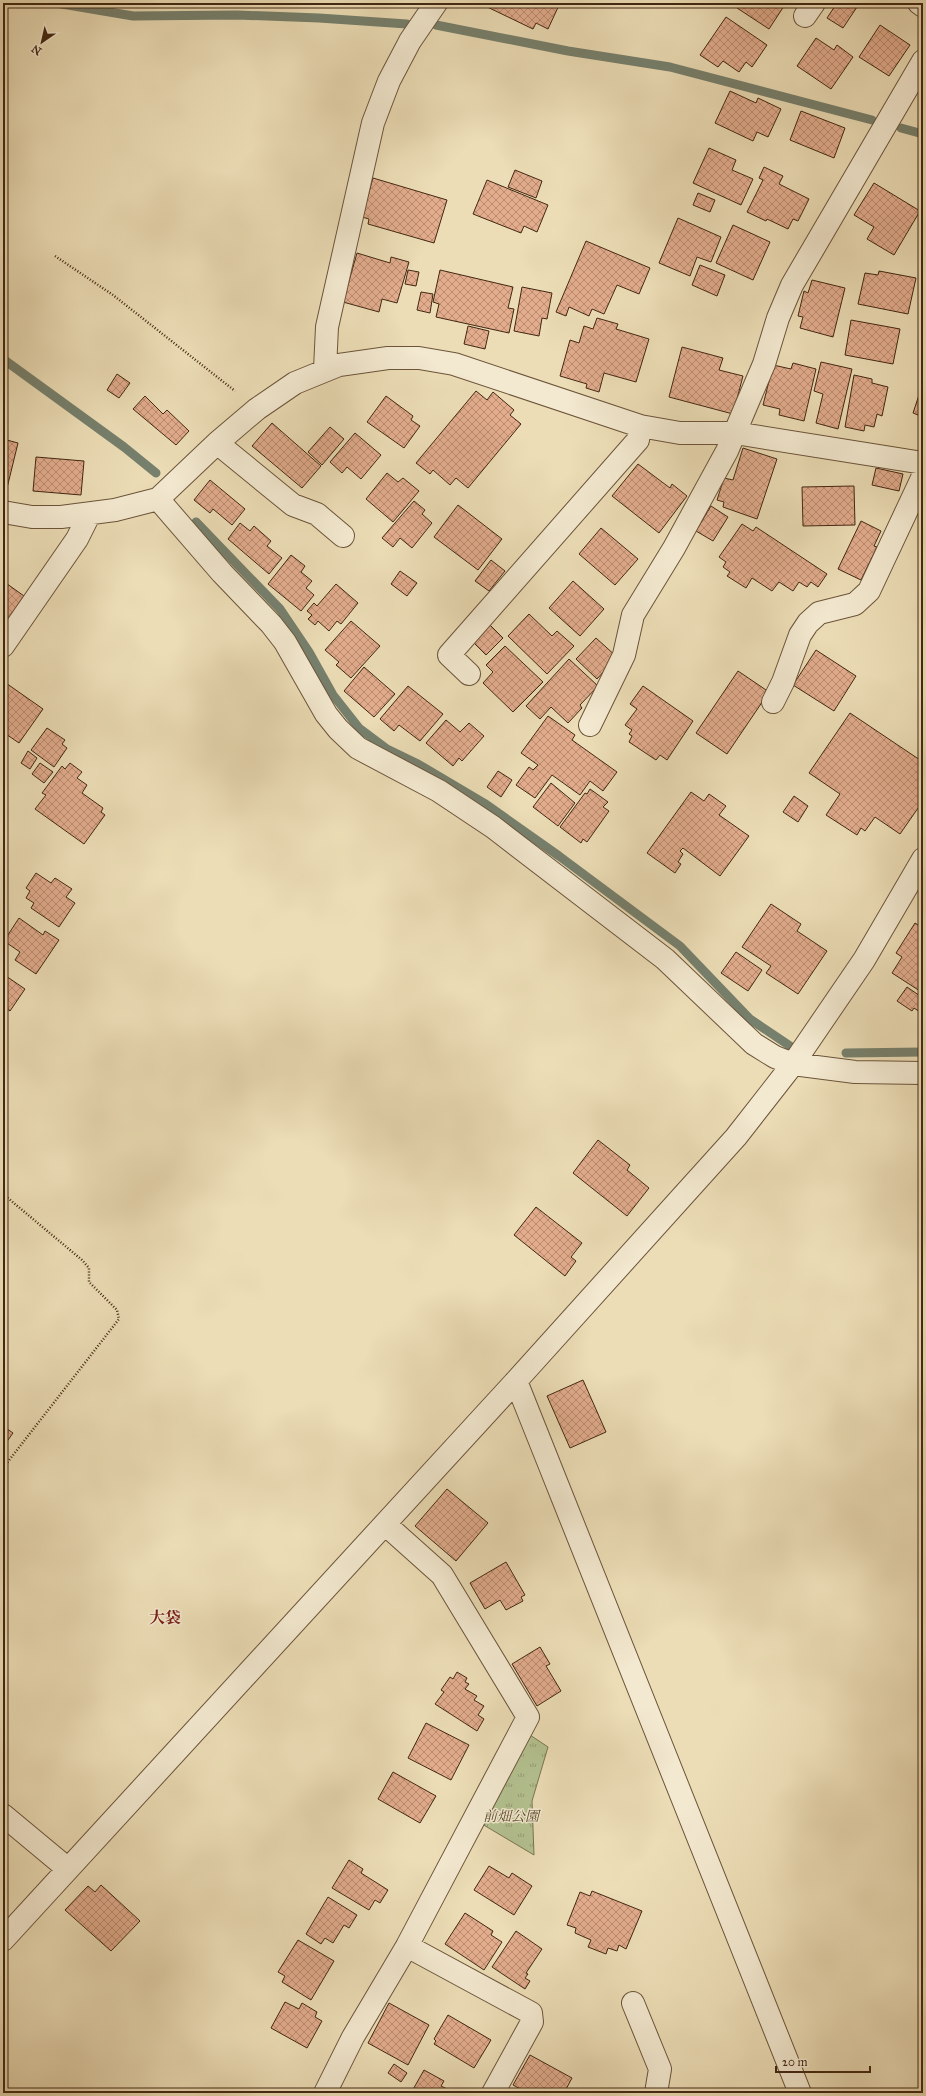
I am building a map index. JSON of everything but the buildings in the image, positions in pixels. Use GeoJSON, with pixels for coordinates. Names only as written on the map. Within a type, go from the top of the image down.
{"type":"FeatureCollection","features":[{"type":"Feature","properties":{"kind":"street"},"geometry":{"type":"LineString","coordinates":[[325,369],[327,327],[373,123],[389,81],[410,41],[436,3]]}},
{"type":"Feature","properties":{"kind":"street"},"geometry":{"type":"LineString","coordinates":[[919,3],[923,6]]}},
{"type":"Feature","properties":{"kind":"street"},"geometry":{"type":"LineString","coordinates":[[590,725],[624,655],[633,615],[674,548],[718,470],[735,434],[764,364],[778,318],[792,285],[923,61]]}},
{"type":"Feature","properties":{"kind":"street"},"geometry":{"type":"LineString","coordinates":[[3,512],[32,517],[89,515],[158,499],[217,443],[257,409],[295,383],[325,369],[339,365],[388,358],[420,358],[454,364],[640,426],[680,433],[735,434],[923,463]]}},
{"type":"Feature","properties":{"kind":"street"},"geometry":{"type":"LineString","coordinates":[[470,674],[449,655],[638,440],[640,426]]}},
{"type":"Feature","properties":{"kind":"street"},"geometry":{"type":"LineString","coordinates":[[217,443],[293,505],[317,514],[343,536]]}},
{"type":"Feature","properties":{"kind":"street"},"geometry":{"type":"LineString","coordinates":[[773,702],[783,682],[800,635],[808,623],[819,613],[855,604],[869,591],[923,476]]}},
{"type":"Feature","properties":{"kind":"street"},"geometry":{"type":"LineString","coordinates":[[158,499],[271,624],[284,642],[326,714],[338,729],[358,748],[439,791],[492,827],[665,959],[754,1044],[775,1057],[793,1064],[856,1072],[923,1073]]}},
{"type":"Feature","properties":{"kind":"street"},"geometry":{"type":"LineString","coordinates":[[3,646],[77,539],[89,515]]}},
{"type":"Feature","properties":{"kind":"street"},"geometry":{"type":"LineString","coordinates":[[3,1940],[516,1381],[736,1137],[793,1064],[864,960],[923,859]]}},
{"type":"Feature","properties":{"kind":"street"},"geometry":{"type":"LineString","coordinates":[[516,1381],[800,2093]]}},
{"type":"Feature","properties":{"kind":"street"},"geometry":{"type":"LineString","coordinates":[[325,2093],[353,2037],[407,1946],[528,1717],[442,1575],[385,1524]]}},
{"type":"Feature","properties":{"kind":"street"},"geometry":{"type":"LineString","coordinates":[[3,1815],[68,1869]]}},
{"type":"Feature","properties":{"kind":"street"},"geometry":{"type":"LineString","coordinates":[[407,1946],[531,2014],[532,2022],[493,2093]]}},
{"type":"Feature","properties":{"kind":"street"},"geometry":{"type":"LineString","coordinates":[[633,2003],[660,2069],[656,2093]]}},
{"type":"Feature","properties":{"kind":"path"},"geometry":{"type":"LineString","coordinates":[[55,256],[119,299],[257,409]]}},
{"type":"Feature","properties":{"kind":"path"},"geometry":{"type":"LineString","coordinates":[[3,1194],[82,1260],[89,1268],[89,1282],[117,1310],[119,1319],[3,1468]]}},
{"type":"Feature","properties":{"kind":"green space","name":"前畑公園"},"geometry":{"type":"Polygon","coordinates":[[[530,1735],[548,1747],[532,1801],[534,1855],[482,1824],[530,1735]]]}},
{"type":"Feature","properties":{"kind":"waterway"},"geometry":{"type":"LineString","coordinates":[[56,3],[133,16],[237,15],[319,18],[407,24]]}},
{"type":"Feature","properties":{"kind":"waterway"},"geometry":{"type":"LineString","coordinates":[[436,25],[568,51],[670,67],[872,120]]}},
{"type":"Feature","properties":{"kind":"waterway"},"geometry":{"type":"LineString","coordinates":[[901,128],[923,134]]}},
{"type":"Feature","properties":{"kind":"waterway"},"geometry":{"type":"LineString","coordinates":[[3,359],[124,447],[156,473]]}},
{"type":"Feature","properties":{"kind":"waterway"},"geometry":{"type":"LineString","coordinates":[[196,522],[280,609],[309,652],[333,695],[359,728],[387,749],[418,764],[484,803],[559,856],[680,946],[750,1019],[790,1046]]}},
{"type":"Feature","properties":{"kind":"waterway"},"geometry":{"type":"LineString","coordinates":[[846,1053],[923,1052]]}},
{"type":"Feature","properties":{"kind":"district","name":"大袋"},"geometry":{"type":"Point","coordinates":[165,1617]}}]}
